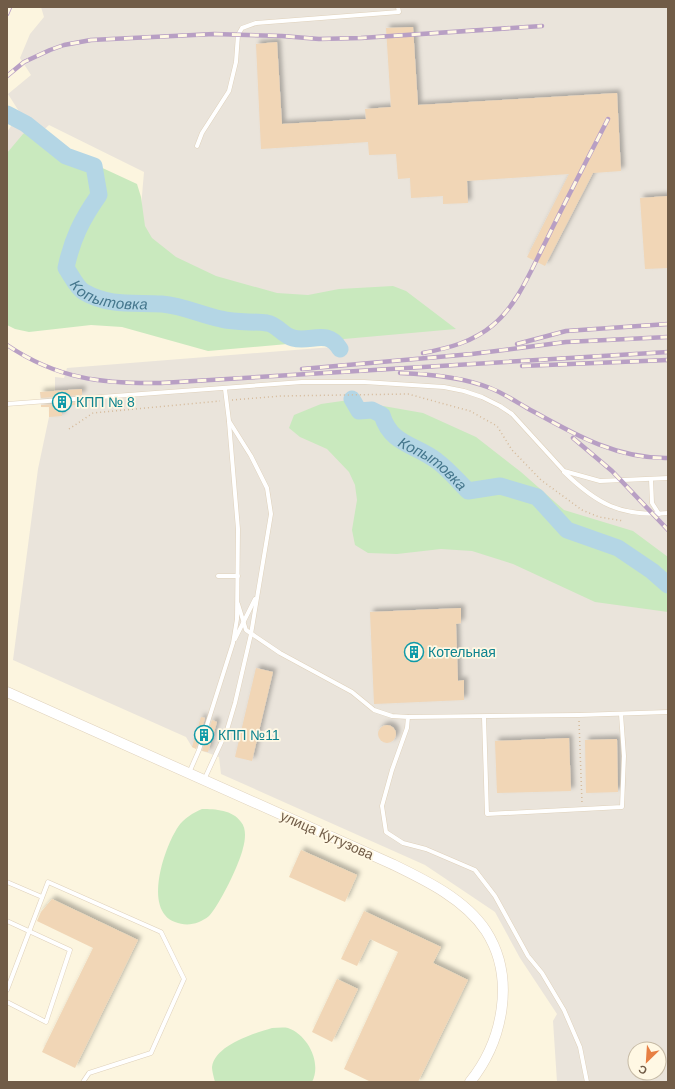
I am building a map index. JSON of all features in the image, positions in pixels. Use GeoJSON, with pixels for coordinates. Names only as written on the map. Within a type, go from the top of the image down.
{"type":"FeatureCollection","features":[{"type":"Feature","properties":{"kind":"street","name":"улица Кутузова"},"geometry":{"type":"LineString","coordinates":[[7,692],[419,877],[456,902],[485,930],[494,947],[502,979],[501,1016],[491,1047],[470,1082]]}},
{"type":"Feature","properties":{"kind":"lane"},"geometry":{"type":"LineString","coordinates":[[197,146],[205,128],[229,91],[236,62],[238,35],[242,28],[256,23],[399,12],[398,7]]}},
{"type":"Feature","properties":{"kind":"lane"},"geometry":{"type":"LineString","coordinates":[[7,404],[225,389],[302,382],[364,382],[414,385],[464,391],[482,397],[512,414],[564,471],[585,491],[603,504],[626,512],[659,514],[668,513]]}},
{"type":"Feature","properties":{"kind":"lane"},"geometry":{"type":"LineString","coordinates":[[225,389],[238,529],[238,604],[233,643]]}},
{"type":"Feature","properties":{"kind":"lane"},"geometry":{"type":"LineString","coordinates":[[204,780],[230,720],[251,634],[270,521],[269,497],[251,456],[229,421]]}},
{"type":"Feature","properties":{"kind":"lane"},"geometry":{"type":"LineString","coordinates":[[564,471],[600,481],[651,480],[668,478]]}},
{"type":"Feature","properties":{"kind":"lane"},"geometry":{"type":"LineString","coordinates":[[651,480],[652,503],[659,514]]}},
{"type":"Feature","properties":{"kind":"lane"},"geometry":{"type":"LineString","coordinates":[[218,576],[238,576]]}},
{"type":"Feature","properties":{"kind":"lane"},"geometry":{"type":"LineString","coordinates":[[189,774],[199,750],[233,643],[258,594]]}},
{"type":"Feature","properties":{"kind":"lane"},"geometry":{"type":"LineString","coordinates":[[238,604],[246,630],[251,634],[280,653],[352,692],[374,710],[392,716],[484,717],[668,712]]}},
{"type":"Feature","properties":{"kind":"lane"},"geometry":{"type":"LineString","coordinates":[[484,717],[487,814],[622,807],[624,756],[621,714]]}},
{"type":"Feature","properties":{"kind":"lane"},"geometry":{"type":"LineString","coordinates":[[408,717],[408,728],[392,770],[382,806],[386,832],[403,843],[426,849],[475,870],[495,896],[528,956],[542,973],[570,1020],[580,1047],[588,1082]]}},
{"type":"Feature","properties":{"kind":"lane"},"geometry":{"type":"LineString","coordinates":[[7,882],[42,897]]}},
{"type":"Feature","properties":{"kind":"lane"},"geometry":{"type":"LineString","coordinates":[[7,990],[48,882],[161,932],[184,980],[151,1053],[89,1073],[83,1082]]}},
{"type":"Feature","properties":{"kind":"lane"},"geometry":{"type":"LineString","coordinates":[[7,921],[70,950],[46,1022],[7,1002]]}},
{"type":"Feature","properties":{"kind":"path"},"geometry":{"type":"LineString","coordinates":[[69,429],[93,413],[281,396],[408,394],[470,411],[497,426],[512,450],[541,480],[582,510],[599,517],[624,521]]}},
{"type":"Feature","properties":{"kind":"path"},"geometry":{"type":"LineString","coordinates":[[579,715],[582,809]]}},
{"type":"Feature","properties":{"kind":"shaded area"},"geometry":{"type":"Polygon","coordinates":[[[41,7],[668,7],[668,1082],[557,1082],[553,1021],[557,1014],[520,958],[495,912],[425,865],[221,774],[219,757],[192,747],[186,737],[13,660],[38,469],[49,417],[49,407],[41,407],[40,392],[55,391],[55,377],[64,378],[67,368],[332,347],[136,266],[144,172],[49,125],[7,164],[7,132],[20,113],[8,94],[31,75],[20,58],[30,34],[44,17],[41,7]]]}},
{"type":"Feature","properties":{"kind":"green space"},"geometry":{"type":"Polygon","coordinates":[[[34,126],[68,152],[137,184],[141,197],[145,226],[152,238],[176,257],[216,276],[277,293],[308,295],[339,289],[393,286],[406,291],[456,329],[208,351],[122,327],[91,325],[29,332],[15,329],[7,325],[7,153],[23,134],[34,126]]]}},
{"type":"Feature","properties":{"kind":"green space"},"geometry":{"type":"Polygon","coordinates":[[[349,400],[423,413],[476,437],[521,472],[564,510],[633,531],[668,557],[668,612],[595,602],[513,564],[472,551],[441,549],[397,554],[368,553],[355,545],[352,530],[357,500],[355,485],[349,472],[327,449],[300,437],[289,428],[294,415],[321,404],[349,400]]]}},
{"type":"Feature","properties":{"kind":"green space"},"geometry":{"type":"Polygon","coordinates":[[[202,809],[223,811],[238,818],[244,828],[244,842],[234,873],[213,911],[209,916],[201,921],[193,924],[179,924],[165,915],[160,905],[158,892],[162,863],[178,827],[189,816],[202,809]]]}},
{"type":"Feature","properties":{"kind":"green space"},"geometry":{"type":"Polygon","coordinates":[[[272,1028],[288,1028],[302,1037],[307,1043],[314,1058],[315,1075],[312,1082],[215,1082],[212,1067],[220,1052],[237,1041],[272,1028]]]}},
{"type":"Feature","properties":{"kind":"building"},"geometry":{"type":"Polygon","coordinates":[[[413,27],[418,105],[617,93],[621,171],[593,173],[545,266],[527,257],[569,174],[467,181],[468,203],[443,204],[443,196],[411,198],[410,178],[398,179],[396,154],[369,155],[368,142],[261,149],[256,44],[277,42],[282,124],[366,119],[365,109],[391,107],[386,28],[413,27]]]}},
{"type":"Feature","properties":{"kind":"building"},"geometry":{"type":"Polygon","coordinates":[[[668,196],[668,268],[645,269],[640,198],[668,196]]]}},
{"type":"Feature","properties":{"kind":"building"},"geometry":{"type":"Polygon","coordinates":[[[82,389],[82,395],[41,398],[40,392],[82,389]]]}},
{"type":"Feature","properties":{"kind":"building"},"geometry":{"type":"Polygon","coordinates":[[[83,402],[83,404],[61,406],[62,416],[49,417],[49,407],[41,407],[41,405],[83,402]]]}},
{"type":"Feature","properties":{"kind":"building","name":"Котельная"},"geometry":{"type":"Polygon","coordinates":[[[461,608],[461,623],[456,624],[458,681],[464,680],[464,700],[374,704],[370,612],[461,608]]]}},
{"type":"Feature","properties":{"kind":"building"},"geometry":{"type":"Polygon","coordinates":[[[256,668],[273,672],[252,761],[235,757],[256,668]]]}},
{"type":"Feature","properties":{"kind":"building"},"geometry":{"type":"Polygon","coordinates":[[[201,717],[205,718],[196,749],[192,747],[201,717]]]}},
{"type":"Feature","properties":{"kind":"building"},"geometry":{"type":"Polygon","coordinates":[[[212,720],[217,722],[208,752],[202,751],[212,720]]]}},
{"type":"Feature","properties":{"kind":"building"},"geometry":{"type":"Polygon","coordinates":[[[383,725],[391,725],[396,730],[394,741],[391,743],[383,743],[378,738],[378,730],[383,725]]]}},
{"type":"Feature","properties":{"kind":"building"},"geometry":{"type":"Polygon","coordinates":[[[569,738],[571,791],[497,793],[495,741],[569,738]]]}},
{"type":"Feature","properties":{"kind":"building"},"geometry":{"type":"Polygon","coordinates":[[[617,739],[618,792],[586,793],[585,740],[617,739]]]}},
{"type":"Feature","properties":{"kind":"building"},"geometry":{"type":"Polygon","coordinates":[[[301,850],[357,875],[345,902],[289,877],[301,850]]]}},
{"type":"Feature","properties":{"kind":"building"},"geometry":{"type":"Polygon","coordinates":[[[52,899],[138,940],[75,1068],[42,1052],[93,948],[37,921],[41,912],[52,899]]]}},
{"type":"Feature","properties":{"kind":"building"},"geometry":{"type":"Polygon","coordinates":[[[364,911],[441,947],[433,963],[468,980],[418,1082],[371,1082],[344,1069],[398,952],[370,939],[357,966],[341,959],[364,911]]]}},
{"type":"Feature","properties":{"kind":"building"},"geometry":{"type":"Polygon","coordinates":[[[337,979],[358,989],[332,1042],[312,1032],[337,979]]]}},
{"type":"Feature","properties":{"kind":"waterway","name":"Копытовка"},"geometry":{"type":"LineString","coordinates":[[7,114],[26,124],[66,156],[94,166],[99,195],[78,230],[71,248],[66,268],[81,290],[94,297],[113,302],[170,305],[227,320],[267,323],[271,324],[289,337],[300,339],[330,339],[340,349]]}},
{"type":"Feature","properties":{"kind":"waterway","name":"Копытовка"},"geometry":{"type":"LineString","coordinates":[[352,399],[359,411],[372,410],[382,415],[391,432],[405,443],[429,455],[437,461],[468,491],[500,486],[537,497],[567,530],[618,548],[652,571],[668,585]]}},
{"type":"Feature","properties":{"kind":"railway"},"geometry":{"type":"LineString","coordinates":[[7,14],[10,7]]}},
{"type":"Feature","properties":{"kind":"railway"},"geometry":{"type":"LineString","coordinates":[[7,76],[24,62],[50,50],[64,45],[91,40],[214,34],[282,36],[319,39],[361,38],[542,26]]}},
{"type":"Feature","properties":{"kind":"railway"},"geometry":{"type":"LineString","coordinates":[[423,353],[460,344],[477,336],[493,325],[510,307],[529,275],[608,119]]}},
{"type":"Feature","properties":{"kind":"railway"},"geometry":{"type":"LineString","coordinates":[[517,344],[566,331],[668,324]]}},
{"type":"Feature","properties":{"kind":"railway"},"geometry":{"type":"LineString","coordinates":[[302,369],[472,354],[566,342],[668,337]]}},
{"type":"Feature","properties":{"kind":"railway"},"geometry":{"type":"LineString","coordinates":[[7,345],[44,365],[62,372],[100,380],[140,383],[161,383],[668,352]]}},
{"type":"Feature","properties":{"kind":"railway"},"geometry":{"type":"LineString","coordinates":[[522,366],[668,360]]}},
{"type":"Feature","properties":{"kind":"railway"},"geometry":{"type":"LineString","coordinates":[[400,373],[446,377],[479,384],[500,392],[594,443],[630,454],[668,458]]}},
{"type":"Feature","properties":{"kind":"railway"},"geometry":{"type":"LineString","coordinates":[[573,438],[612,471],[668,530]]}},
{"type":"Feature","properties":{"kind":"place","name":"КПП № 8"},"geometry":{"type":"Point","coordinates":[62,402]}},
{"type":"Feature","properties":{"kind":"place","name":"Котельная"},"geometry":{"type":"Point","coordinates":[414,652]}},
{"type":"Feature","properties":{"kind":"place","name":"КПП №11"},"geometry":{"type":"Point","coordinates":[204,735]}}]}
